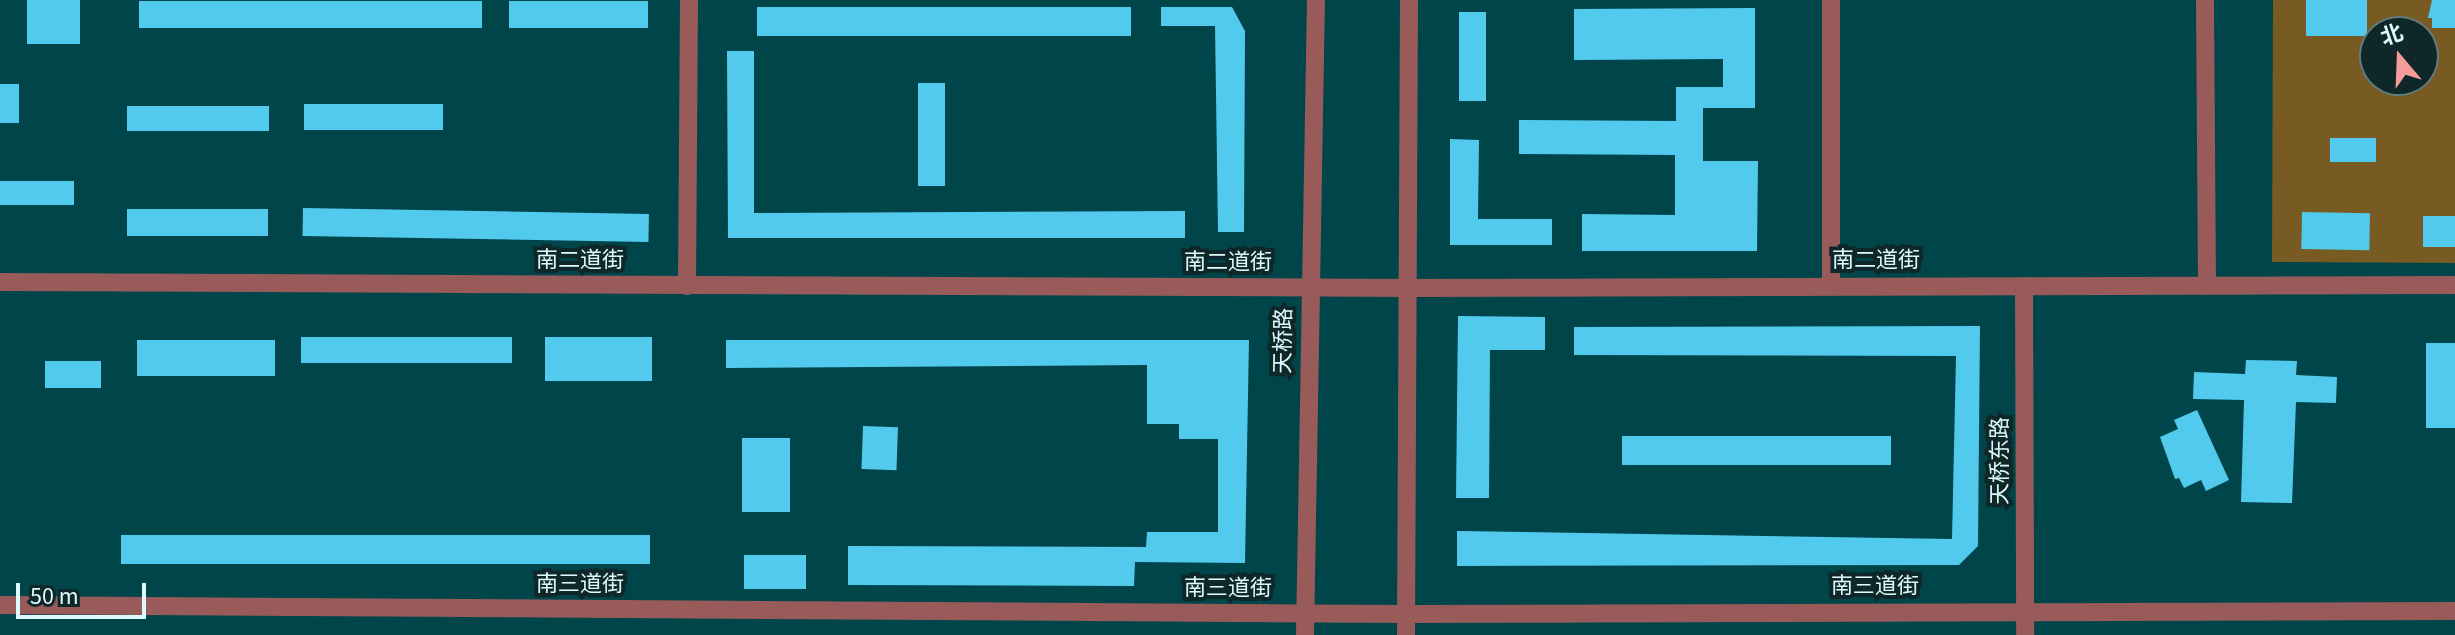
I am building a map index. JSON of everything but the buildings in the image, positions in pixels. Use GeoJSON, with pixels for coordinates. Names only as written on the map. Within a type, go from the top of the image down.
{"type":"FeatureCollection","features":[{"type":"Feature","properties":{"kind":"street"},"geometry":{"type":"LineString","coordinates":[[687,286],[689,0]]}},
{"type":"Feature","properties":{"kind":"street","name":"天桥路"},"geometry":{"type":"LineString","coordinates":[[1305,635],[1316,0]]}},
{"type":"Feature","properties":{"kind":"street"},"geometry":{"type":"LineString","coordinates":[[1406,635],[1409,0]]}},
{"type":"Feature","properties":{"kind":"street"},"geometry":{"type":"LineString","coordinates":[[1831,0],[1831,285]]}},
{"type":"Feature","properties":{"kind":"street"},"geometry":{"type":"LineString","coordinates":[[2205,0],[2207,286]]}},
{"type":"Feature","properties":{"kind":"street","name":"南二道街"},"geometry":{"type":"LineString","coordinates":[[0,282],[1407,288],[2455,285]]}},
{"type":"Feature","properties":{"kind":"street","name":"天桥东路"},"geometry":{"type":"LineString","coordinates":[[2024,286],[2025,635]]}},
{"type":"Feature","properties":{"kind":"street","name":"南三道街"},"geometry":{"type":"LineString","coordinates":[[0,605],[1406,614],[2455,611]]}},
{"type":"Feature","properties":{"kind":"shaded area"},"geometry":{"type":"Polygon","coordinates":[[[2273,0],[2455,0],[2455,263],[2272,262],[2273,0]]]}}]}
